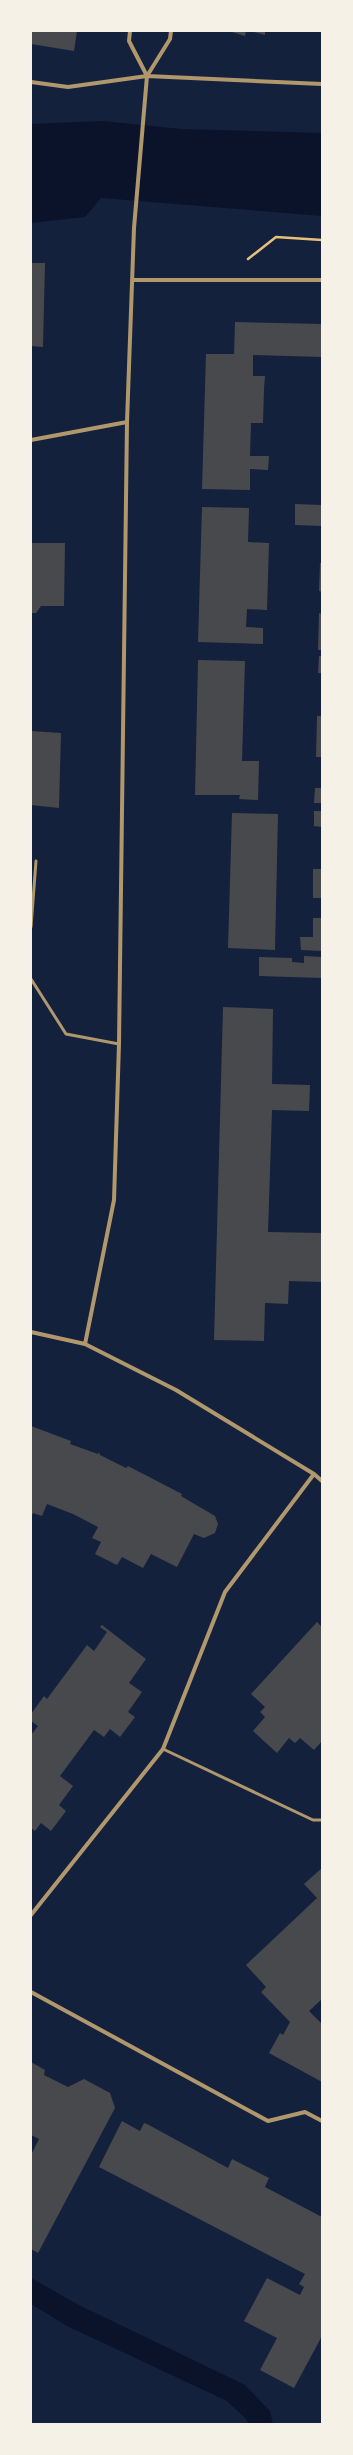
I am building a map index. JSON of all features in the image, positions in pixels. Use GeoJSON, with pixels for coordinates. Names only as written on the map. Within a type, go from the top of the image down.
{"type":"FeatureCollection","features":[{"type":"Feature","properties":{"kind":"street"},"geometry":{"type":"LineString","coordinates":[[130,31],[128,41],[147,76]]}},
{"type":"Feature","properties":{"kind":"street"},"geometry":{"type":"LineString","coordinates":[[85,1344],[114,1200],[119,1044],[127,422],[134,228],[147,76],[170,39],[171,31]]}},
{"type":"Feature","properties":{"kind":"street"},"geometry":{"type":"LineString","coordinates":[[31,82],[68,88],[147,76],[322,84]]}},
{"type":"Feature","properties":{"kind":"street"},"geometry":{"type":"LineString","coordinates":[[132,280],[322,280]]}},
{"type":"Feature","properties":{"kind":"street"},"geometry":{"type":"LineString","coordinates":[[31,440],[127,422]]}},
{"type":"Feature","properties":{"kind":"street"},"geometry":{"type":"LineString","coordinates":[[31,1332],[85,1344],[176,1390],[314,1474],[322,1481]]}},
{"type":"Feature","properties":{"kind":"street"},"geometry":{"type":"LineString","coordinates":[[31,1915],[163,1749],[225,1592],[314,1474]]}},
{"type":"Feature","properties":{"kind":"street"},"geometry":{"type":"LineString","coordinates":[[31,1992],[268,2121],[305,2112],[322,2121]]}},
{"type":"Feature","properties":{"kind":"lane"},"geometry":{"type":"LineString","coordinates":[[31,927],[36,861]]}},
{"type":"Feature","properties":{"kind":"lane"},"geometry":{"type":"LineString","coordinates":[[31,979],[66,1034],[119,1044]]}},
{"type":"Feature","properties":{"kind":"lane"},"geometry":{"type":"LineString","coordinates":[[163,1749],[313,1820],[322,1820]]}},
{"type":"Feature","properties":{"kind":"path"},"geometry":{"type":"LineString","coordinates":[[222,280],[276,237],[322,240]]}},
{"type":"Feature","properties":{"kind":"water"},"geometry":{"type":"Polygon","coordinates":[[[103,121],[182,129],[322,133],[322,216],[101,198],[85,217],[31,223],[31,124],[103,121]]]}},
{"type":"Feature","properties":{"kind":"water"},"geometry":{"type":"Polygon","coordinates":[[[31,2278],[79,2305],[245,2385],[270,2411],[273,2424],[248,2424],[247,2420],[227,2401],[67,2326],[31,2304],[31,2278]]]}},
{"type":"Feature","properties":{"kind":"building"},"geometry":{"type":"Polygon","coordinates":[[[31,31],[77,31],[74,51],[31,44],[31,31]]]}},
{"type":"Feature","properties":{"kind":"building"},"geometry":{"type":"Polygon","coordinates":[[[229,31],[246,31],[245,36],[229,31]]]}},
{"type":"Feature","properties":{"kind":"building"},"geometry":{"type":"Polygon","coordinates":[[[250,31],[265,31],[265,35],[250,31]]]}},
{"type":"Feature","properties":{"kind":"building"},"geometry":{"type":"Polygon","coordinates":[[[31,263],[45,263],[43,347],[31,346],[31,263]]]}},
{"type":"Feature","properties":{"kind":"building"},"geometry":{"type":"Polygon","coordinates":[[[235,322],[322,324],[322,357],[253,355],[253,376],[265,376],[263,423],[251,423],[250,456],[269,456],[268,470],[250,469],[250,490],[202,489],[206,354],[234,354],[235,322]]]}},
{"type":"Feature","properties":{"kind":"building"},"geometry":{"type":"Polygon","coordinates":[[[295,504],[322,505],[322,526],[295,525],[295,504]]]}},
{"type":"Feature","properties":{"kind":"building"},"geometry":{"type":"Polygon","coordinates":[[[202,507],[249,508],[248,542],[269,543],[267,610],[247,609],[246,627],[263,628],[263,644],[198,642],[202,507]]]}},
{"type":"Feature","properties":{"kind":"building"},"geometry":{"type":"Polygon","coordinates":[[[31,543],[65,543],[64,606],[41,606],[36,613],[31,613],[31,543]]]}},
{"type":"Feature","properties":{"kind":"building"},"geometry":{"type":"Polygon","coordinates":[[[320,563],[322,563],[322,592],[319,591],[320,563]]]}},
{"type":"Feature","properties":{"kind":"building"},"geometry":{"type":"Polygon","coordinates":[[[319,613],[322,614],[322,650],[318,650],[319,613]]]}},
{"type":"Feature","properties":{"kind":"building"},"geometry":{"type":"Polygon","coordinates":[[[319,656],[322,656],[322,673],[318,673],[319,656]]]}},
{"type":"Feature","properties":{"kind":"building"},"geometry":{"type":"Polygon","coordinates":[[[198,660],[245,661],[242,761],[259,761],[258,800],[239,799],[240,795],[195,795],[198,660]]]}},
{"type":"Feature","properties":{"kind":"building"},"geometry":{"type":"Polygon","coordinates":[[[317,716],[322,716],[322,757],[316,757],[317,716]]]}},
{"type":"Feature","properties":{"kind":"building"},"geometry":{"type":"Polygon","coordinates":[[[31,731],[61,733],[59,808],[31,805],[31,731]]]}},
{"type":"Feature","properties":{"kind":"building"},"geometry":{"type":"Polygon","coordinates":[[[315,788],[322,788],[322,803],[314,803],[315,788]]]}},
{"type":"Feature","properties":{"kind":"building"},"geometry":{"type":"Polygon","coordinates":[[[314,811],[322,811],[322,827],[314,826],[314,811]]]}},
{"type":"Feature","properties":{"kind":"building"},"geometry":{"type":"Polygon","coordinates":[[[232,813],[278,814],[275,950],[228,948],[232,813]]]}},
{"type":"Feature","properties":{"kind":"building"},"geometry":{"type":"Polygon","coordinates":[[[313,869],[322,869],[322,898],[313,898],[313,869]]]}},
{"type":"Feature","properties":{"kind":"building"},"geometry":{"type":"Polygon","coordinates":[[[313,918],[322,918],[322,951],[301,950],[300,937],[313,937],[313,918]]]}},
{"type":"Feature","properties":{"kind":"building"},"geometry":{"type":"Polygon","coordinates":[[[304,956],[322,957],[322,978],[259,976],[259,957],[292,958],[292,962],[304,963],[304,956]]]}},
{"type":"Feature","properties":{"kind":"building"},"geometry":{"type":"Polygon","coordinates":[[[223,1007],[273,1009],[272,1084],[310,1085],[309,1111],[272,1110],[268,1232],[322,1233],[322,1282],[289,1281],[288,1304],[265,1303],[264,1341],[214,1340],[223,1007]]]}},
{"type":"Feature","properties":{"kind":"building"},"geometry":{"type":"Polygon","coordinates":[[[31,1426],[71,1441],[70,1444],[98,1454],[99,1452],[100,1455],[126,1468],[128,1466],[182,1494],[181,1496],[215,1516],[218,1524],[215,1533],[204,1538],[194,1534],[177,1567],[151,1554],[143,1568],[122,1557],[117,1565],[95,1554],[101,1542],[92,1538],[98,1527],[73,1514],[47,1504],[42,1516],[33,1513],[31,1517],[31,1426]]]}},
{"type":"Feature","properties":{"kind":"building"},"geometry":{"type":"Polygon","coordinates":[[[317,1622],[322,1627],[322,1741],[314,1750],[300,1738],[295,1743],[289,1738],[277,1753],[253,1731],[265,1717],[260,1712],[265,1707],[251,1694],[317,1622]]]}},
{"type":"Feature","properties":{"kind":"building"},"geometry":{"type":"Polygon","coordinates":[[[102,1625],[146,1659],[129,1683],[142,1692],[128,1712],[135,1717],[120,1737],[110,1729],[104,1737],[94,1730],[60,1776],[73,1786],[59,1805],[66,1811],[51,1831],[41,1823],[35,1831],[31,1828],[31,1735],[38,1726],[31,1721],[31,1714],[44,1696],[47,1699],[87,1645],[94,1651],[107,1632],[100,1627],[102,1625]]]}},
{"type":"Feature","properties":{"kind":"building"},"geometry":{"type":"Polygon","coordinates":[[[322,1868],[322,1999],[309,2011],[322,2024],[322,2082],[269,2053],[280,2033],[283,2035],[290,2022],[261,1992],[266,1987],[246,1965],[317,1898],[304,1884],[322,1868]]]}},
{"type":"Feature","properties":{"kind":"building"},"geometry":{"type":"Polygon","coordinates":[[[31,2062],[45,2070],[44,2075],[68,2087],[84,2079],[110,2093],[115,2108],[38,2253],[31,2249],[31,2155],[39,2139],[31,2135],[31,2062]]]}},
{"type":"Feature","properties":{"kind":"building"},"geometry":{"type":"Polygon","coordinates":[[[122,2121],[140,2131],[144,2123],[147,2124],[228,2168],[232,2159],[269,2178],[265,2187],[322,2217],[322,2336],[294,2388],[260,2370],[277,2338],[244,2321],[267,2278],[300,2295],[304,2287],[299,2284],[305,2274],[99,2167],[122,2121]]]}}]}
